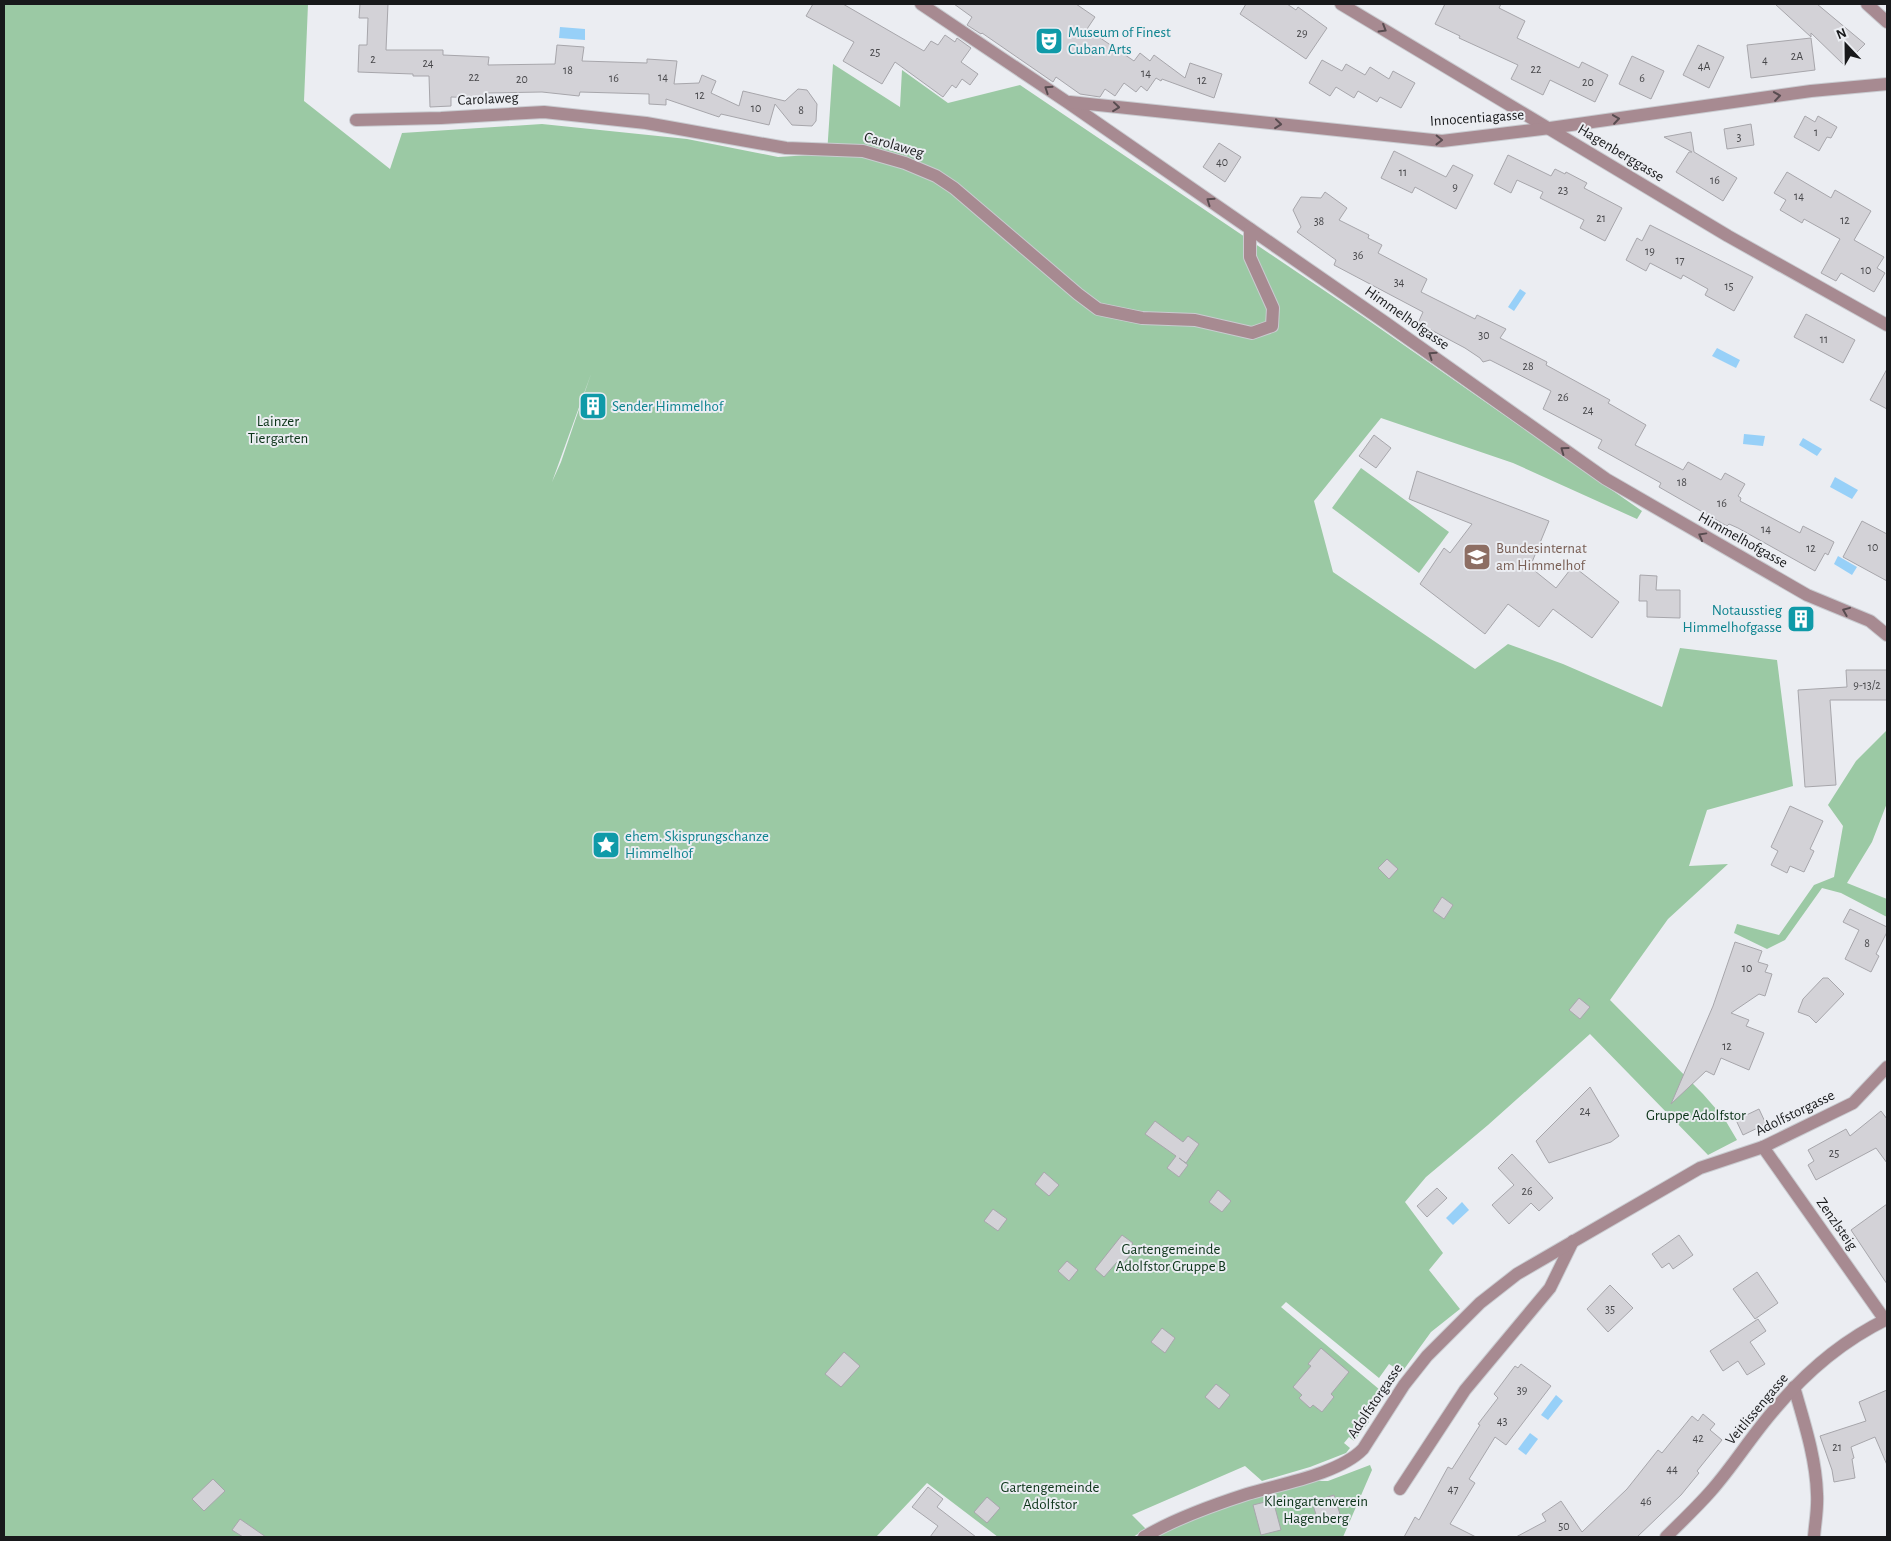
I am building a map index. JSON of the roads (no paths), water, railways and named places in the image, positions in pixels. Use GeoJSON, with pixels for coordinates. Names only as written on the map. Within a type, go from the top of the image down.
{"type":"FeatureCollection","features":[{"type":"Feature","properties":{"kind":"street","name":"Himmelhofgasse"},"geometry":{"type":"LineString","coordinates":[[921,4],[1068,102],[1386,323],[1606,479],[1807,595],[1870,621],[1887,635]]}},
{"type":"Feature","properties":{"kind":"street","name":"Hagenberggasse"},"geometry":{"type":"LineString","coordinates":[[1341,4],[1728,236],[1887,326]]}},
{"type":"Feature","properties":{"kind":"street"},"geometry":{"type":"LineString","coordinates":[[1867,4],[1887,22]]}},
{"type":"Feature","properties":{"kind":"street","name":"Innocentiagasse"},"geometry":{"type":"LineString","coordinates":[[1068,102],[1442,140],[1550,128],[1811,91],[1887,84]]}},
{"type":"Feature","properties":{"kind":"street","name":"Carolaweg"},"geometry":{"type":"LineString","coordinates":[[356,120],[441,118],[544,112],[646,123],[786,148],[863,151],[920,169],[936,176],[954,188],[1098,309],[1142,318],[1196,320],[1252,333],[1272,326],[1274,308],[1250,257],[1250,229]]}},
{"type":"Feature","properties":{"kind":"street","name":"Adolfstorgasse"},"geometry":{"type":"LineString","coordinates":[[1144,1537],[1163,1526],[1244,1495],[1332,1468],[1357,1456],[1364,1449],[1404,1385],[1427,1356],[1480,1302],[1517,1274],[1700,1168],[1763,1147],[1853,1103],[1887,1067]]}},
{"type":"Feature","properties":{"kind":"street","name":"Zenzlsteig"},"geometry":{"type":"LineString","coordinates":[[1763,1147],[1886,1320]]}},
{"type":"Feature","properties":{"kind":"street"},"geometry":{"type":"LineString","coordinates":[[1400,1489],[1465,1390],[1550,1288],[1574,1240]]}},
{"type":"Feature","properties":{"kind":"street","name":"Veitlissengasse"},"geometry":{"type":"LineString","coordinates":[[1666,1537],[1711,1491],[1794,1387],[1818,1365],[1849,1342],[1886,1320]]}},
{"type":"Feature","properties":{"kind":"street"},"geometry":{"type":"LineString","coordinates":[[1794,1387],[1815,1473],[1817,1503],[1814,1537]]}},
{"type":"Feature","properties":{"kind":"water"},"geometry":{"type":"Polygon","coordinates":[[[560,27],[585,29],[585,40],[559,38],[560,27]]]}},
{"type":"Feature","properties":{"kind":"water"},"geometry":{"type":"Polygon","coordinates":[[[1520,289],[1526,293],[1514,311],[1508,307],[1520,289]]]}},
{"type":"Feature","properties":{"kind":"water"},"geometry":{"type":"Polygon","coordinates":[[[1717,348],[1740,360],[1736,368],[1712,356],[1717,348]]]}},
{"type":"Feature","properties":{"kind":"water"},"geometry":{"type":"Polygon","coordinates":[[[1744,434],[1765,436],[1763,446],[1743,444],[1744,434]]]}},
{"type":"Feature","properties":{"kind":"water"},"geometry":{"type":"Polygon","coordinates":[[[1803,438],[1822,449],[1817,456],[1799,445],[1803,438]]]}},
{"type":"Feature","properties":{"kind":"water"},"geometry":{"type":"Polygon","coordinates":[[[1835,477],[1858,490],[1852,499],[1830,487],[1835,477]]]}},
{"type":"Feature","properties":{"kind":"water"},"geometry":{"type":"Polygon","coordinates":[[[1838,556],[1857,567],[1852,575],[1834,564],[1838,556]]]}},
{"type":"Feature","properties":{"kind":"water"},"geometry":{"type":"Polygon","coordinates":[[[1462,1202],[1469,1210],[1453,1225],[1446,1218],[1462,1202]]]}},
{"type":"Feature","properties":{"kind":"water"},"geometry":{"type":"Polygon","coordinates":[[[1556,1395],[1563,1401],[1548,1420],[1541,1415],[1556,1395]]]}},
{"type":"Feature","properties":{"kind":"water"},"geometry":{"type":"Polygon","coordinates":[[[1530,1433],[1538,1439],[1526,1455],[1518,1449],[1530,1433]]]}},
{"type":"Feature","properties":{"kind":"place","name":"Museum of Finest Cuban Arts"},"geometry":{"type":"Point","coordinates":[1049,41]}},
{"type":"Feature","properties":{"kind":"place","name":"Sender Himmelhof"},"geometry":{"type":"Point","coordinates":[593,406]}},
{"type":"Feature","properties":{"kind":"place","name":"Bundesinternat am Himmelhof"},"geometry":{"type":"Point","coordinates":[1477,557]}},
{"type":"Feature","properties":{"kind":"place","name":"Notausstieg Himmelhofgasse"},"geometry":{"type":"Point","coordinates":[1801,619]}},
{"type":"Feature","properties":{"kind":"place","name":"ehem. Skisprungschanze Himmelhof"},"geometry":{"type":"Point","coordinates":[606,845]}},
{"type":"Feature","properties":{"kind":"park label","name":"Lainzer Tiergarten"},"geometry":{"type":"Point","coordinates":[278,430]}},
{"type":"Feature","properties":{"kind":"park label","name":"Gruppe Adolfstor"},"geometry":{"type":"Point","coordinates":[1696,1115]}},
{"type":"Feature","properties":{"kind":"park label","name":"Gartengemeinde Adolfstor Gruppe B"},"geometry":{"type":"Point","coordinates":[1171,1258]}},
{"type":"Feature","properties":{"kind":"park label","name":"Gartengemeinde Adolfstor"},"geometry":{"type":"Point","coordinates":[1050,1496]}},
{"type":"Feature","properties":{"kind":"park label","name":"Kleingartenverein Hagenberg"},"geometry":{"type":"Point","coordinates":[1316,1510]}}]}
